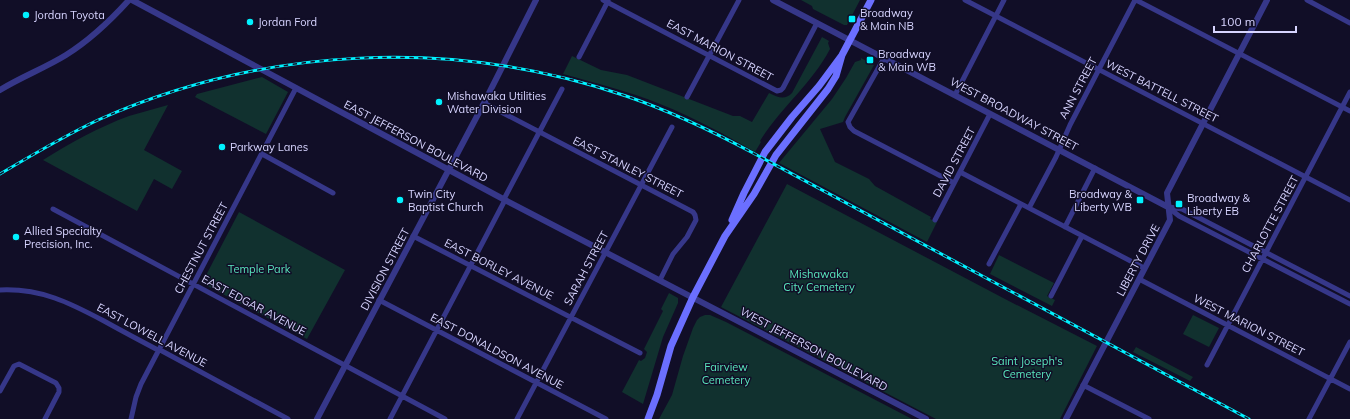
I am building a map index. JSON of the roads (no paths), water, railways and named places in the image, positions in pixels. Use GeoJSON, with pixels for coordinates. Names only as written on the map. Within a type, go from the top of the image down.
{"type":"FeatureCollection","features":[{"type":"Feature","properties":{"kind":"main road"},"geometry":{"type":"LineString","coordinates":[[648,419],[657,395],[671,346],[693,297],[725,236],[744,193],[765,152],[784,126],[819,86],[842,55],[871,0]]}},
{"type":"Feature","properties":{"kind":"main road"},"geometry":{"type":"LineString","coordinates":[[725,236],[754,194],[776,155],[828,89],[836,76],[842,55]]}},
{"type":"Feature","properties":{"kind":"street"},"geometry":{"type":"LineString","coordinates":[[0,90],[54,62],[78,47],[98,31],[129,0]]}},
{"type":"Feature","properties":{"kind":"street","name":"EAST JEFFERSON BOULEVARD"},"geometry":{"type":"LineString","coordinates":[[132,0],[448,170],[693,297]]}},
{"type":"Feature","properties":{"kind":"street","name":"DIVISION STREET"},"geometry":{"type":"LineString","coordinates":[[317,419],[484,103],[536,0]]}},
{"type":"Feature","properties":{"kind":"street"},"geometry":{"type":"LineString","coordinates":[[687,97],[738,0]]}},
{"type":"Feature","properties":{"kind":"street","name":"WEST BROADWAY STREET"},"geometry":{"type":"LineString","coordinates":[[773,0],[1168,207],[1178,216],[1350,304]]}},
{"type":"Feature","properties":{"kind":"street","name":"WEST BATTELL STREET"},"geometry":{"type":"LineString","coordinates":[[965,0],[1350,200]]}},
{"type":"Feature","properties":{"kind":"street"},"geometry":{"type":"LineString","coordinates":[[955,95],[1004,0]]}},
{"type":"Feature","properties":{"kind":"street"},"geometry":{"type":"LineString","coordinates":[[1136,0],[1350,111]]}},
{"type":"Feature","properties":{"kind":"street","name":"ANN STREET"},"geometry":{"type":"LineString","coordinates":[[1029,208],[1058,149],[1136,0]]}},
{"type":"Feature","properties":{"kind":"street","name":"LIBERTY DRIVE"},"geometry":{"type":"LineString","coordinates":[[1066,419],[1170,220],[1166,198],[1167,193],[1267,0]]}},
{"type":"Feature","properties":{"kind":"street"},"geometry":{"type":"LineString","coordinates":[[1307,0],[1350,22]]}},
{"type":"Feature","properties":{"kind":"street"},"geometry":{"type":"LineString","coordinates":[[579,56],[606,1]]}},
{"type":"Feature","properties":{"kind":"street","name":"EAST MARION STREET"},"geometry":{"type":"LineString","coordinates":[[606,1],[709,56],[779,91],[783,88],[817,23]]}},
{"type":"Feature","properties":{"kind":"street"},"geometry":{"type":"LineString","coordinates":[[884,58],[848,122],[850,127],[866,137],[954,183]]}},
{"type":"Feature","properties":{"kind":"street","name":"CHESTNUT STREET"},"geometry":{"type":"LineString","coordinates":[[131,419],[137,391],[296,88]]}},
{"type":"Feature","properties":{"kind":"street"},"geometry":{"type":"LineString","coordinates":[[390,419],[472,265],[562,89]]}},
{"type":"Feature","properties":{"kind":"street","name":"CHARLOTTE STREET"},"geometry":{"type":"LineString","coordinates":[[1207,365],[1350,92]]}},
{"type":"Feature","properties":{"kind":"street","name":"EAST STANLEY STREET"},"geometry":{"type":"LineString","coordinates":[[484,103],[693,212],[696,220],[687,237],[673,254],[660,280]]}},
{"type":"Feature","properties":{"kind":"street","name":"DAVID STREET"},"geometry":{"type":"LineString","coordinates":[[934,220],[990,114]]}},
{"type":"Feature","properties":{"kind":"street","name":"SARAH STREET"},"geometry":{"type":"LineString","coordinates":[[517,419],[672,127]]}},
{"type":"Feature","properties":{"kind":"street"},"geometry":{"type":"LineString","coordinates":[[262,154],[333,193]]}},
{"type":"Feature","properties":{"kind":"street"},"geometry":{"type":"LineString","coordinates":[[1065,226],[1094,168]]}},
{"type":"Feature","properties":{"kind":"street"},"geometry":{"type":"LineString","coordinates":[[960,172],[1144,268]]}},
{"type":"Feature","properties":{"kind":"street"},"geometry":{"type":"LineString","coordinates":[[989,264],[1021,204]]}},
{"type":"Feature","properties":{"kind":"street","name":"WEST BROADWAY STREET"},"geometry":{"type":"LineString","coordinates":[[1168,207],[1182,209],[1350,296]]}},
{"type":"Feature","properties":{"kind":"street","name":"EAST EDGAR AVENUE"},"geometry":{"type":"LineString","coordinates":[[53,209],[445,419]]}},
{"type":"Feature","properties":{"kind":"street","name":"EAST BORLEY AVENUE"},"geometry":{"type":"LineString","coordinates":[[413,236],[472,265],[640,353]]}},
{"type":"Feature","properties":{"kind":"street"},"geometry":{"type":"LineString","coordinates":[[1051,296],[1082,236]]}},
{"type":"Feature","properties":{"kind":"street","name":"WEST MARION STREET"},"geometry":{"type":"LineString","coordinates":[[1139,279],[1350,389]]}},
{"type":"Feature","properties":{"kind":"street","name":"EAST LOWELL AVENUE"},"geometry":{"type":"LineString","coordinates":[[0,290],[34,292],[65,301],[288,419]]}},
{"type":"Feature","properties":{"kind":"street","name":"WEST JEFFERSON BOULEVARD"},"geometry":{"type":"LineString","coordinates":[[693,297],[926,419]]}},
{"type":"Feature","properties":{"kind":"street","name":"EAST DONALDSON AVENUE"},"geometry":{"type":"LineString","coordinates":[[379,300],[606,419]]}},
{"type":"Feature","properties":{"kind":"street"},"geometry":{"type":"LineString","coordinates":[[1309,419],[1350,342]]}},
{"type":"Feature","properties":{"kind":"street"},"geometry":{"type":"LineString","coordinates":[[0,391],[15,363],[22,364],[56,383],[61,387],[45,419]]}},
{"type":"Feature","properties":{"kind":"street"},"geometry":{"type":"LineString","coordinates":[[1083,385],[1149,419]]}},
{"type":"Feature","properties":{"kind":"railway"},"geometry":{"type":"LineString","coordinates":[[0,174],[85,126],[161,95],[226,77],[293,64],[360,58],[427,58],[494,64],[561,77],[626,96],[675,115],[722,137],[1249,419]]}},
{"type":"Feature","properties":{"kind":"place","name":"Jordan Toyota"},"geometry":{"type":"Point","coordinates":[26,15]}},
{"type":"Feature","properties":{"kind":"place","name":"Broadway & Main NB"},"geometry":{"type":"Point","coordinates":[852,19]}},
{"type":"Feature","properties":{"kind":"place","name":"Jordan Ford"},"geometry":{"type":"Point","coordinates":[250,22]}},
{"type":"Feature","properties":{"kind":"place","name":"Broadway & Main WB"},"geometry":{"type":"Point","coordinates":[870,60]}},
{"type":"Feature","properties":{"kind":"place","name":"Mishawaka Utilities Water Division"},"geometry":{"type":"Point","coordinates":[439,102]}},
{"type":"Feature","properties":{"kind":"place","name":"Parkway Lanes"},"geometry":{"type":"Point","coordinates":[222,147]}},
{"type":"Feature","properties":{"kind":"place","name":"Twin City Baptist Church"},"geometry":{"type":"Point","coordinates":[400,200]}},
{"type":"Feature","properties":{"kind":"place","name":"Broadway & Liberty WB"},"geometry":{"type":"Point","coordinates":[1140,200]}},
{"type":"Feature","properties":{"kind":"place","name":"Broadway & Liberty EB"},"geometry":{"type":"Point","coordinates":[1179,204]}},
{"type":"Feature","properties":{"kind":"place","name":"Allied Specialty Precision, Inc."},"geometry":{"type":"Point","coordinates":[16,237]}},
{"type":"Feature","properties":{"kind":"park label","name":"Temple Park"},"geometry":{"type":"Point","coordinates":[259,269]}},
{"type":"Feature","properties":{"kind":"park label","name":"Mishawaka City Cemetery"},"geometry":{"type":"Point","coordinates":[819,280]}},
{"type":"Feature","properties":{"kind":"park label","name":"Saint Joseph's Cemetery"},"geometry":{"type":"Point","coordinates":[1027,367]}},
{"type":"Feature","properties":{"kind":"park label","name":"Fairview Cemetery"},"geometry":{"type":"Point","coordinates":[726,373]}}]}
